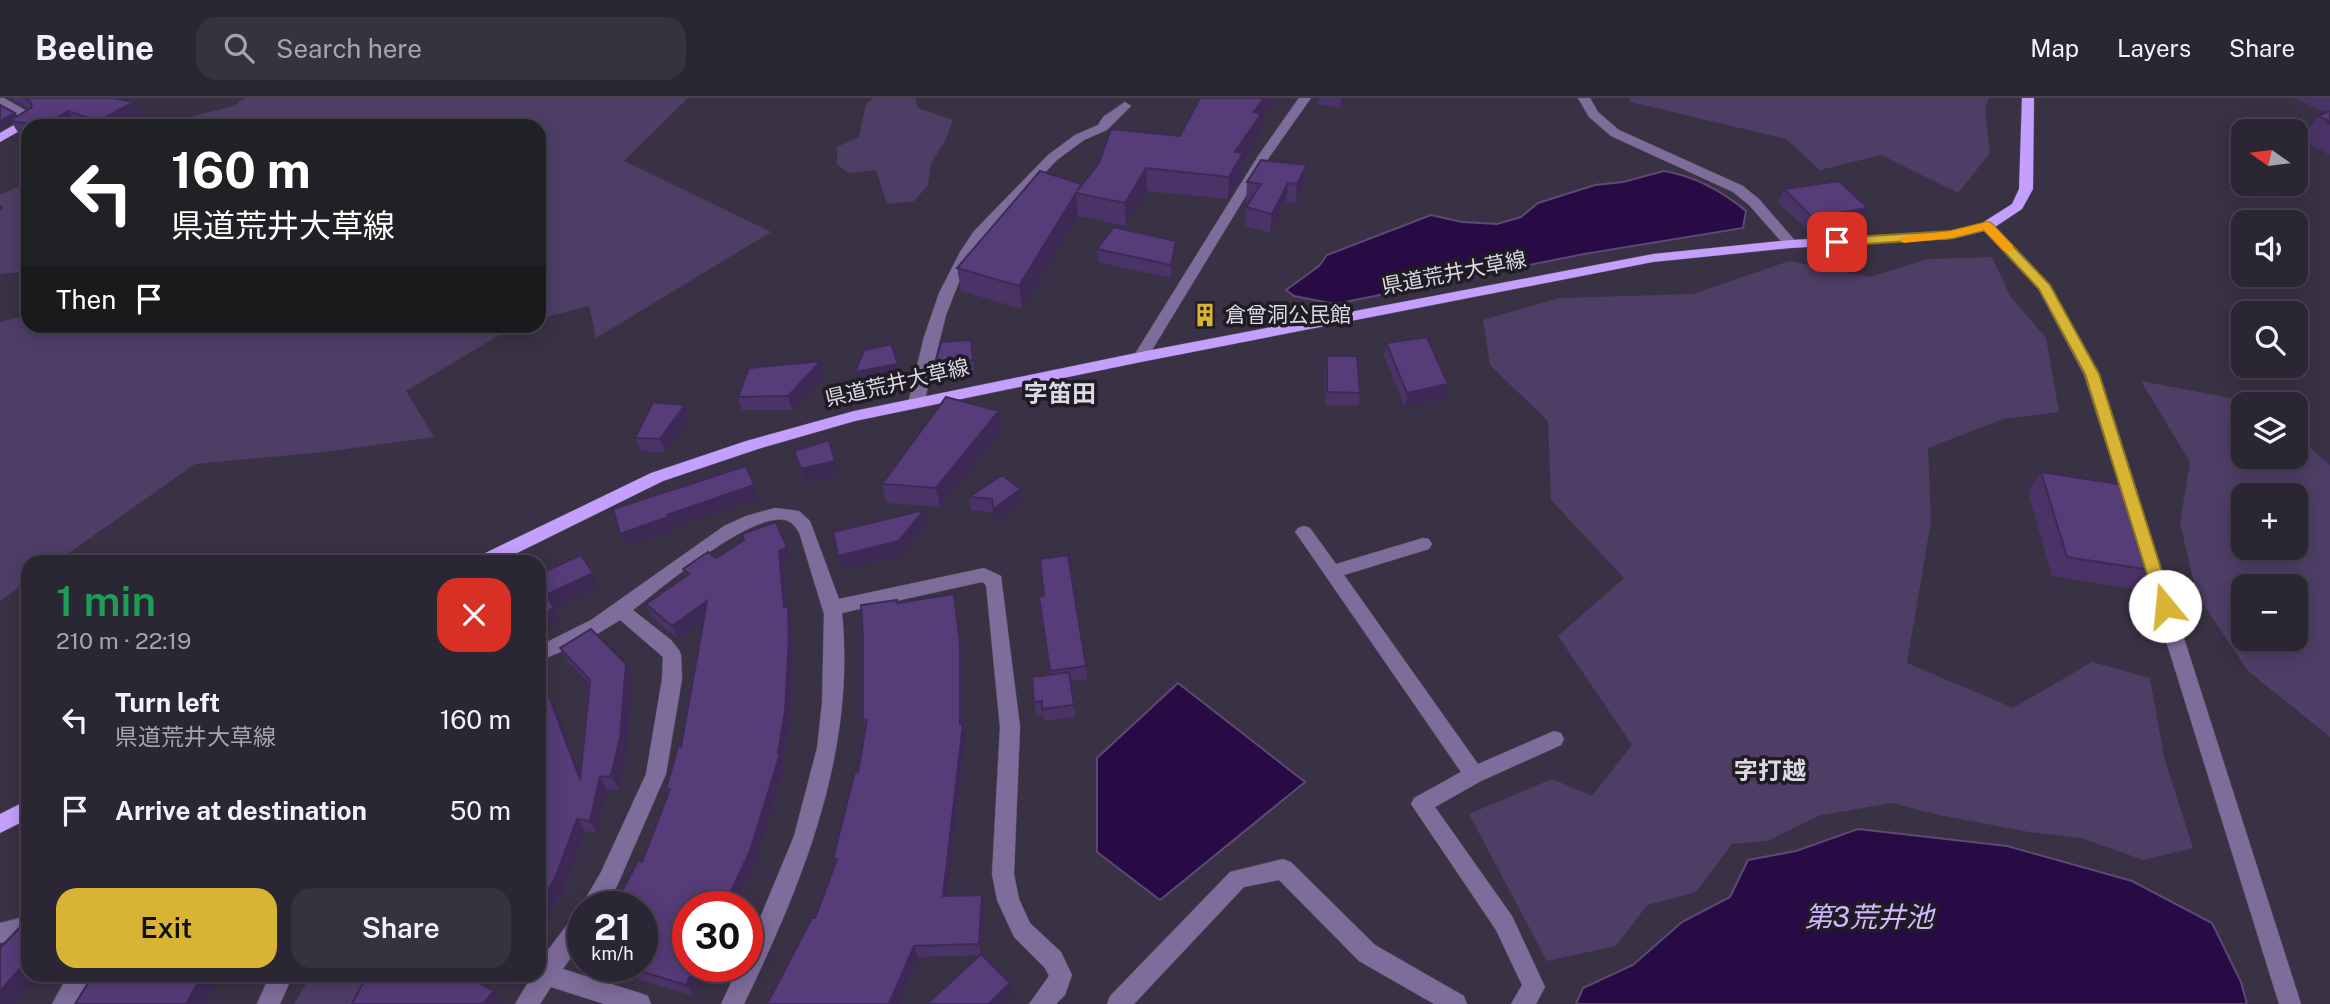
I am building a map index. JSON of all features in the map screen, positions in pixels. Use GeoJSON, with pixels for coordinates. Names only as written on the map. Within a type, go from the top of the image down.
{"type":"FeatureCollection","features":[{"type":"Feature","properties":{"kind":"main road","name":"県道荒井大草線"},"geometry":{"type":"LineString","coordinates":[[497,555],[657,477],[752,445],[854,416],[1141,357],[1653,258],[1791,244],[1952,235],[1987,226],[2017,206],[2026,190],[2028,98]]}},
{"type":"Feature","properties":{"kind":"main road"},"geometry":{"type":"LineString","coordinates":[[0,138],[21,125]]}},
{"type":"Feature","properties":{"kind":"main road"},"geometry":{"type":"LineString","coordinates":[[0,824],[21,813]]}},
{"type":"Feature","properties":{"kind":"street"},"geometry":{"type":"LineString","coordinates":[[1141,357],[1264,156],[1305,98]]}},
{"type":"Feature","properties":{"kind":"street"},"geometry":{"type":"LineString","coordinates":[[1584,98],[1593,114],[1615,133],[1738,189],[1754,202],[1791,244]]}},
{"type":"Feature","properties":{"kind":"street"},"geometry":{"type":"LineString","coordinates":[[0,101],[33,118]]}},
{"type":"Feature","properties":{"kind":"street"},"geometry":{"type":"LineString","coordinates":[[916,403],[925,360],[956,273],[979,233],[1051,158],[1071,141],[1103,127],[1107,120],[1125,106]]}},
{"type":"Feature","properties":{"kind":"street"},"geometry":{"type":"LineString","coordinates":[[1987,226],[2045,288],[2092,374],[2290,1004]]}},
{"type":"Feature","properties":{"kind":"street"},"geometry":{"type":"LineString","coordinates":[[546,652],[560,648],[619,610],[724,533],[772,514],[791,514],[805,524],[832,608],[834,690],[825,767],[805,839],[776,914],[732,1004]]}},
{"type":"Feature","properties":{"kind":"street"},"geometry":{"type":"LineString","coordinates":[[1304,532],[1474,775]]}},
{"type":"Feature","properties":{"kind":"street"},"geometry":{"type":"LineString","coordinates":[[1332,572],[1423,544]]}},
{"type":"Feature","properties":{"kind":"street"},"geometry":{"type":"LineString","coordinates":[[832,608],[984,575],[995,581],[1010,727],[1003,874],[1008,900],[1022,930],[1053,960],[1061,975],[1057,986],[1040,1004]]}},
{"type":"Feature","properties":{"kind":"street"},"geometry":{"type":"LineString","coordinates":[[601,891],[656,774],[671,679],[672,655],[664,645],[619,610]]}},
{"type":"Feature","properties":{"kind":"street"},"geometry":{"type":"LineString","coordinates":[[1522,1004],[1534,987],[1504,923],[1422,804],[1474,775],[1553,739]]}},
{"type":"Feature","properties":{"kind":"street"},"geometry":{"type":"LineString","coordinates":[[1118,1004],[1237,879],[1283,869],[1367,953],[1456,1004]]}},
{"type":"Feature","properties":{"kind":"street"},"geometry":{"type":"LineString","coordinates":[[0,933],[21,928]]}},
{"type":"Feature","properties":{"kind":"street"},"geometry":{"type":"LineString","coordinates":[[546,970],[567,942]]}},
{"type":"Feature","properties":{"kind":"street"},"geometry":{"type":"LineString","coordinates":[[546,975],[640,1004]]}},
{"type":"Feature","properties":{"kind":"street"},"geometry":{"type":"LineString","coordinates":[[63,1004],[77,982]]}},
{"type":"Feature","properties":{"kind":"street"},"geometry":{"type":"LineString","coordinates":[[268,1004],[279,982]]}},
{"type":"Feature","properties":{"kind":"street"},"geometry":{"type":"LineString","coordinates":[[526,1004],[538,982]]}},
{"type":"Feature","properties":{"kind":"shaded area"},"geometry":{"type":"Polygon","coordinates":[[[245,98],[688,98],[624,161],[771,232],[596,338],[589,306],[546,317],[546,119],[200,119],[193,116],[234,106],[245,98]]]}},
{"type":"Feature","properties":{"kind":"shaded area"},"geometry":{"type":"Polygon","coordinates":[[[874,98],[915,98],[918,108],[953,120],[945,141],[931,163],[928,185],[914,201],[887,204],[876,170],[848,173],[837,164],[837,147],[859,137],[866,104],[874,98]]]}},
{"type":"Feature","properties":{"kind":"shaded area"},"geometry":{"type":"Polygon","coordinates":[[[1629,98],[1989,98],[1985,108],[1990,153],[1958,193],[1881,155],[1820,170],[1786,139],[1631,102],[1629,98]]]}},
{"type":"Feature","properties":{"kind":"shaded area"},"geometry":{"type":"Polygon","coordinates":[[[21,185],[21,272],[0,274],[0,211],[4,208],[0,204],[0,195],[21,185]]]}},
{"type":"Feature","properties":{"kind":"shaded area"},"geometry":{"type":"Polygon","coordinates":[[[1992,257],[2010,296],[2046,338],[2059,412],[2003,419],[1928,448],[1931,520],[1907,663],[2013,708],[2092,662],[2150,678],[2164,757],[2193,848],[2143,860],[2081,838],[2029,832],[1892,803],[1821,815],[1767,841],[1732,844],[1696,892],[1647,905],[1616,946],[1547,961],[1469,814],[1552,779],[1592,796],[1632,745],[1558,636],[1624,578],[1551,500],[1548,421],[1490,365],[1483,320],[1559,298],[1693,294],[1789,261],[1870,277],[1928,259],[1992,257]]]}},
{"type":"Feature","properties":{"kind":"shaded area"},"geometry":{"type":"Polygon","coordinates":[[[21,317],[21,333],[502,333],[406,391],[434,437],[324,452],[195,464],[66,555],[21,555],[21,586],[0,601],[0,322],[21,317]]]}},
{"type":"Feature","properties":{"kind":"shaded area"},"geometry":{"type":"Polygon","coordinates":[[[2141,381],[2231,398],[2231,469],[2308,469],[2308,446],[2330,465],[2330,737],[2248,671],[2235,651],[2308,651],[2308,574],[2231,574],[2231,646],[2197,595],[2180,523],[2190,462],[2141,381]]]}},
{"type":"Feature","properties":{"kind":"shaded area"},"geometry":{"type":"Polygon","coordinates":[[[307,982],[377,982],[365,1004],[294,1004],[307,982]]]}},
{"type":"Feature","properties":{"kind":"water"},"geometry":{"type":"Polygon","coordinates":[[[1664,171],[1697,181],[1737,204],[1746,211],[1743,228],[1584,254],[1335,304],[1294,296],[1286,290],[1319,266],[1327,255],[1431,215],[1462,222],[1497,224],[1521,217],[1538,203],[1595,185],[1623,182],[1664,171]]]}},
{"type":"Feature","properties":{"kind":"water"},"geometry":{"type":"Polygon","coordinates":[[[1178,683],[1305,782],[1160,900],[1097,852],[1097,758],[1178,683]]]}},
{"type":"Feature","properties":{"kind":"water","name":"第3荒井池"},"geometry":{"type":"Polygon","coordinates":[[[1858,829],[2007,846],[2132,881],[2212,923],[2241,982],[2247,1004],[1576,1004],[1583,988],[1633,965],[1682,922],[1730,897],[1748,860],[1796,851],[1858,829]]]}},
{"type":"Feature","properties":{"kind":"building"},"geometry":{"type":"Polygon","coordinates":[[[25,98],[113,98],[134,102],[102,119],[92,119],[68,111],[55,119],[21,119],[21,123],[10,121],[32,107],[30,101],[25,98]]]}},
{"type":"Feature","properties":{"kind":"building"},"geometry":{"type":"Polygon","coordinates":[[[1200,98],[1264,98],[1254,112],[1261,114],[1235,152],[1243,153],[1229,177],[1146,168],[1125,203],[1076,193],[1019,286],[957,268],[1040,171],[1082,184],[1077,191],[1099,163],[1111,129],[1180,136],[1200,98]]]}},
{"type":"Feature","properties":{"kind":"building"},"geometry":{"type":"Polygon","coordinates":[[[0,105],[15,113],[0,121],[0,105]]]}},
{"type":"Feature","properties":{"kind":"building"},"geometry":{"type":"Polygon","coordinates":[[[2330,111],[2330,121],[2318,116],[2330,111]]]}},
{"type":"Feature","properties":{"kind":"building"},"geometry":{"type":"Polygon","coordinates":[[[1261,160],[1307,165],[1297,184],[1288,183],[1272,214],[1246,207],[1261,184],[1247,182],[1261,160]]]}},
{"type":"Feature","properties":{"kind":"building"},"geometry":{"type":"Polygon","coordinates":[[[1839,181],[1868,208],[1812,217],[1784,189],[1839,181]]]}},
{"type":"Feature","properties":{"kind":"building"},"geometry":{"type":"Polygon","coordinates":[[[1114,227],[1176,241],[1171,265],[1097,249],[1114,227]]]}},
{"type":"Feature","properties":{"kind":"building"},"geometry":{"type":"Polygon","coordinates":[[[1427,337],[1448,384],[1407,393],[1386,343],[1427,337]]]}},
{"type":"Feature","properties":{"kind":"building"},"geometry":{"type":"Polygon","coordinates":[[[971,340],[973,360],[935,364],[941,342],[971,340]]]}},
{"type":"Feature","properties":{"kind":"building"},"geometry":{"type":"Polygon","coordinates":[[[891,344],[898,364],[855,372],[864,350],[891,344]]]}},
{"type":"Feature","properties":{"kind":"building"},"geometry":{"type":"Polygon","coordinates":[[[1327,356],[1357,356],[1360,393],[1327,392],[1327,356]]]}},
{"type":"Feature","properties":{"kind":"building"},"geometry":{"type":"Polygon","coordinates":[[[821,361],[788,396],[738,397],[749,368],[821,361]]]}},
{"type":"Feature","properties":{"kind":"building"},"geometry":{"type":"Polygon","coordinates":[[[946,397],[999,411],[936,488],[882,484],[946,397]]]}},
{"type":"Feature","properties":{"kind":"building"},"geometry":{"type":"Polygon","coordinates":[[[653,402],[685,405],[660,439],[635,438],[653,402]]]}},
{"type":"Feature","properties":{"kind":"building"},"geometry":{"type":"Polygon","coordinates":[[[829,440],[835,461],[801,469],[794,451],[829,440]]]}},
{"type":"Feature","properties":{"kind":"building"},"geometry":{"type":"Polygon","coordinates":[[[746,466],[754,485],[620,534],[613,509],[746,466]]]}},
{"type":"Feature","properties":{"kind":"building"},"geometry":{"type":"Polygon","coordinates":[[[2041,472],[2131,486],[2163,572],[2067,557],[2041,472]]]}},
{"type":"Feature","properties":{"kind":"building"},"geometry":{"type":"Polygon","coordinates":[[[1002,475],[1021,489],[993,509],[992,499],[969,497],[1002,475]]]}},
{"type":"Feature","properties":{"kind":"building"},"geometry":{"type":"Polygon","coordinates":[[[924,510],[899,541],[838,556],[833,532],[924,510]]]}},
{"type":"Feature","properties":{"kind":"building"},"geometry":{"type":"Polygon","coordinates":[[[776,522],[787,548],[779,551],[784,607],[788,607],[789,641],[780,754],[750,851],[731,891],[672,891],[672,981],[658,977],[658,891],[622,891],[638,861],[642,862],[670,789],[666,789],[678,747],[681,747],[707,601],[672,626],[646,604],[689,574],[683,569],[708,552],[716,558],[744,540],[742,534],[776,522]]]}},
{"type":"Feature","properties":{"kind":"building"},"geometry":{"type":"Polygon","coordinates":[[[581,555],[593,573],[546,595],[546,571],[581,555]]]}},
{"type":"Feature","properties":{"kind":"building"},"geometry":{"type":"Polygon","coordinates":[[[1068,555],[1086,666],[1050,671],[1039,597],[1044,596],[1040,559],[1068,555]]]}},
{"type":"Feature","properties":{"kind":"building"},"geometry":{"type":"Polygon","coordinates":[[[954,594],[960,643],[960,724],[963,724],[943,896],[982,895],[979,944],[914,946],[889,1004],[767,1004],[812,918],[815,918],[837,859],[833,859],[855,771],[858,772],[867,720],[863,721],[861,605],[897,600],[897,603],[954,594]]]}},
{"type":"Feature","properties":{"kind":"building"},"geometry":{"type":"Polygon","coordinates":[[[546,595],[554,608],[546,612],[546,595]]]}},
{"type":"Feature","properties":{"kind":"building"},"geometry":{"type":"Polygon","coordinates":[[[591,629],[626,664],[620,738],[611,776],[600,777],[590,821],[577,819],[555,878],[546,894],[546,697],[549,696],[580,780],[590,680],[560,648],[591,629]]]}},
{"type":"Feature","properties":{"kind":"building"},"geometry":{"type":"Polygon","coordinates":[[[1069,672],[1074,705],[1042,709],[1042,701],[1034,702],[1032,677],[1069,672]]]}},
{"type":"Feature","properties":{"kind":"building"},"geometry":{"type":"Polygon","coordinates":[[[21,926],[21,968],[0,991],[0,948],[21,926]]]}},
{"type":"Feature","properties":{"kind":"building"},"geometry":{"type":"Polygon","coordinates":[[[981,954],[1010,983],[989,1004],[927,1004],[981,954]]]}},
{"type":"Feature","properties":{"kind":"building"},"geometry":{"type":"Polygon","coordinates":[[[89,982],[198,982],[186,1004],[75,1004],[89,982]]]}},
{"type":"Feature","properties":{"kind":"building"},"geometry":{"type":"Polygon","coordinates":[[[363,982],[477,982],[494,991],[483,1004],[352,1004],[363,982]]]}},
{"type":"Feature","properties":{"kind":"slow traffic"},"geometry":{"type":"LineString","coordinates":[[1904,239],[1952,235],[1987,226],[2008,248]]}},
{"type":"Feature","properties":{"kind":"place","name":"倉曾洞公民館"},"geometry":{"type":"Point","coordinates":[1205,315]}},
{"type":"Feature","properties":{"kind":"district","name":"字笛田"},"geometry":{"type":"Point","coordinates":[1060,394]}},
{"type":"Feature","properties":{"kind":"district","name":"字打越"},"geometry":{"type":"Point","coordinates":[1770,771]}},
{"type":"Feature","properties":{"kind":"route"},"geometry":{"type":"LineString","coordinates":[[1837,242],[1952,235],[1987,226],[2045,288],[2092,374],[2165,606]]}}]}
